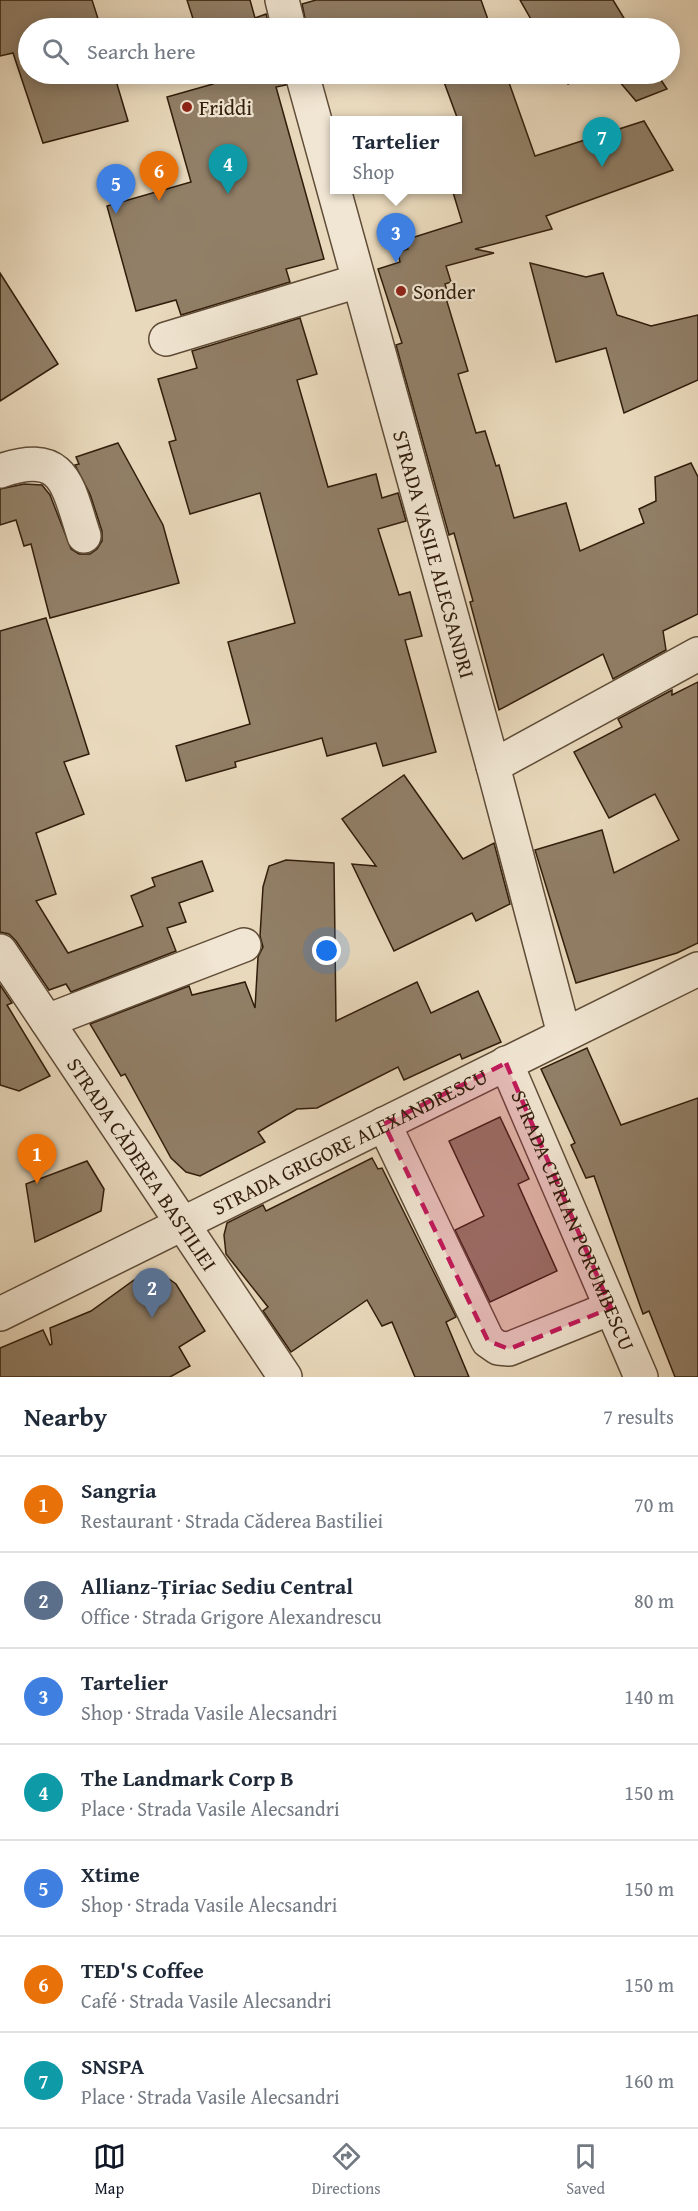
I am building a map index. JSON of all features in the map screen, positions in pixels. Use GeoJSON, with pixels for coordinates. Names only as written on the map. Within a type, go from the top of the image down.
{"type":"FeatureCollection","features":[{"type":"Feature","properties":{"kind":"street"},"geometry":{"type":"LineString","coordinates":[[282,0],[287,18]]}},
{"type":"Feature","properties":{"kind":"street","name":"STRADA VASILE ALECSANDRI"},"geometry":{"type":"LineString","coordinates":[[305,84],[330,178]]}},
{"type":"Feature","properties":{"kind":"street","name":"STRADA VASILE ALECSANDRI"},"geometry":{"type":"LineString","coordinates":[[334,194],[493,766],[564,1034]]}},
{"type":"Feature","properties":{"kind":"street"},"geometry":{"type":"LineString","coordinates":[[166,339],[358,281]]}},
{"type":"Feature","properties":{"kind":"street"},"geometry":{"type":"LineString","coordinates":[[0,471],[36,463],[51,466],[66,483],[84,536]]}},
{"type":"Feature","properties":{"kind":"street"},"geometry":{"type":"LineString","coordinates":[[493,766],[698,654]]}},
{"type":"Feature","properties":{"kind":"street"},"geometry":{"type":"LineString","coordinates":[[47,1021],[244,945]]}},
{"type":"Feature","properties":{"kind":"street","name":"STRADA CĂDEREA BASTILIEI"},"geometry":{"type":"LineString","coordinates":[[0,951],[285,1377]]}},
{"type":"Feature","properties":{"kind":"street","name":"STRADA GRIGORE ALEXANDRESCU"},"geometry":{"type":"LineString","coordinates":[[0,1314],[698,969]]}},
{"type":"Feature","properties":{"kind":"street","name":"STRADA CIPRIAN PORUMBESCU"},"geometry":{"type":"LineString","coordinates":[[506,1063],[641,1377]]}},
{"type":"Feature","properties":{"kind":"street"},"geometry":{"type":"LineString","coordinates":[[384,1124],[488,1341],[498,1348],[509,1349],[611,1308]]}},
{"type":"Feature","properties":{"kind":"highlighted area"},"geometry":{"type":"Polygon","coordinates":[[[506,1063],[611,1308],[509,1349],[488,1341],[384,1124],[506,1063]]]}},
{"type":"Feature","properties":{"kind":"building"},"geometry":{"type":"Polygon","coordinates":[[[0,0],[92,0],[98,18],[18,18],[18,68],[13,53],[0,56],[0,0]]]}},
{"type":"Feature","properties":{"kind":"building"},"geometry":{"type":"Polygon","coordinates":[[[187,0],[250,0],[255,18],[193,18],[187,0]]]}},
{"type":"Feature","properties":{"kind":"building"},"geometry":{"type":"Polygon","coordinates":[[[316,0],[481,0],[487,18],[305,18],[302,4],[316,0]]]}},
{"type":"Feature","properties":{"kind":"building"},"geometry":{"type":"Polygon","coordinates":[[[520,0],[613,0],[624,18],[530,18],[520,0]]]}},
{"type":"Feature","properties":{"kind":"building"},"geometry":{"type":"Polygon","coordinates":[[[266,14],[267,18],[255,18],[266,14]]]}},
{"type":"Feature","properties":{"kind":"building"},"geometry":{"type":"Polygon","coordinates":[[[23,84],[117,84],[128,121],[43,143],[23,84]]]}},
{"type":"Feature","properties":{"kind":"building"},"geometry":{"type":"Polygon","coordinates":[[[213,84],[286,84],[276,87],[324,259],[286,269],[290,282],[181,315],[176,300],[136,311],[107,206],[191,182],[167,97],[213,84]]]}},
{"type":"Feature","properties":{"kind":"building"},"geometry":{"type":"Polygon","coordinates":[[[445,84],[510,84],[535,156],[644,121],[673,170],[546,216],[552,229],[475,249],[494,253],[446,266],[451,282],[445,284],[448,294],[445,295],[468,371],[458,374],[476,433],[485,431],[496,466],[499,465],[514,518],[566,503],[580,551],[644,523],[639,509],[656,501],[655,477],[691,463],[698,477],[698,614],[663,631],[666,650],[613,679],[603,654],[499,710],[470,602],[473,601],[454,533],[449,535],[396,345],[402,343],[378,269],[400,262],[398,252],[408,249],[405,240],[462,222],[454,194],[462,194],[462,116],[457,116],[445,84]]]}},
{"type":"Feature","properties":{"kind":"building"},"geometry":{"type":"Polygon","coordinates":[[[622,84],[664,84],[667,89],[636,101],[622,84]]]}},
{"type":"Feature","properties":{"kind":"building"},"geometry":{"type":"Polygon","coordinates":[[[530,263],[586,277],[603,273],[617,315],[651,326],[698,315],[698,380],[624,413],[606,348],[556,362],[530,263]]]}},
{"type":"Feature","properties":{"kind":"building"},"geometry":{"type":"Polygon","coordinates":[[[0,273],[58,364],[0,401],[0,273]]]}},
{"type":"Feature","properties":{"kind":"building"},"geometry":{"type":"Polygon","coordinates":[[[300,318],[317,374],[297,380],[328,487],[376,474],[382,498],[398,493],[406,521],[378,529],[399,595],[410,592],[422,636],[405,640],[436,752],[383,766],[376,743],[327,756],[322,738],[235,762],[236,767],[186,781],[176,746],[250,724],[228,642],[295,623],[260,493],[190,514],[169,442],[176,440],[158,379],[197,368],[192,351],[300,318]]]}},
{"type":"Feature","properties":{"kind":"building"},"geometry":{"type":"Polygon","coordinates":[[[118,443],[163,525],[179,583],[50,618],[31,544],[24,546],[16,520],[0,525],[0,489],[24,484],[42,485],[50,495],[71,549],[79,554],[90,554],[102,541],[102,531],[90,494],[75,465],[79,464],[76,457],[118,443]]]}},
{"type":"Feature","properties":{"kind":"building"},"geometry":{"type":"Polygon","coordinates":[[[46,618],[89,754],[64,762],[84,814],[36,833],[56,894],[36,901],[68,953],[143,926],[131,896],[155,886],[152,878],[202,861],[213,891],[179,903],[186,922],[167,928],[176,951],[71,992],[66,984],[49,990],[16,941],[9,934],[0,932],[0,631],[46,618]]]}},
{"type":"Feature","properties":{"kind":"building"},"geometry":{"type":"Polygon","coordinates":[[[698,682],[698,943],[677,953],[576,983],[535,850],[602,830],[614,873],[679,840],[655,794],[609,818],[574,752],[622,727],[618,719],[672,690],[672,695],[698,682]]]}},
{"type":"Feature","properties":{"kind":"building"},"geometry":{"type":"Polygon","coordinates":[[[404,775],[463,859],[494,843],[510,904],[476,921],[472,913],[394,951],[352,864],[376,866],[342,819],[404,775]]]}},
{"type":"Feature","properties":{"kind":"building"},"geometry":{"type":"Polygon","coordinates":[[[286,860],[334,863],[336,1021],[417,982],[431,1013],[478,991],[501,1042],[462,1059],[460,1054],[404,1080],[398,1067],[317,1108],[297,1109],[258,1132],[265,1142],[200,1176],[186,1172],[171,1158],[125,1074],[121,1076],[90,1024],[189,986],[192,995],[245,982],[255,1008],[258,957],[263,947],[260,936],[263,887],[269,866],[286,860]]]}},
{"type":"Feature","properties":{"kind":"building"},"geometry":{"type":"Polygon","coordinates":[[[0,985],[12,1003],[7,1005],[50,1076],[19,1091],[0,1085],[0,985]]]}},
{"type":"Feature","properties":{"kind":"building"},"geometry":{"type":"Polygon","coordinates":[[[587,1048],[621,1125],[698,1098],[698,1377],[675,1377],[649,1311],[643,1314],[594,1176],[586,1178],[571,1145],[575,1143],[541,1069],[587,1048]]]}},
{"type":"Feature","properties":{"kind":"building"},"geometry":{"type":"Polygon","coordinates":[[[500,1117],[529,1179],[518,1184],[557,1271],[490,1302],[455,1230],[484,1216],[449,1141],[500,1117]]]}},
{"type":"Feature","properties":{"kind":"building"},"geometry":{"type":"Polygon","coordinates":[[[372,1158],[378,1169],[382,1168],[456,1317],[446,1322],[469,1377],[415,1377],[392,1322],[382,1326],[367,1300],[291,1352],[263,1311],[268,1307],[226,1254],[224,1235],[227,1223],[263,1205],[266,1211],[372,1158]]]}},
{"type":"Feature","properties":{"kind":"building"},"geometry":{"type":"Polygon","coordinates":[[[87,1161],[104,1189],[101,1211],[35,1242],[26,1184],[87,1161]]]}},
{"type":"Feature","properties":{"kind":"building"},"geometry":{"type":"Polygon","coordinates":[[[162,1274],[176,1284],[205,1331],[179,1347],[190,1366],[170,1377],[0,1377],[0,1348],[43,1330],[50,1345],[52,1344],[50,1328],[91,1311],[141,1275],[162,1274]]]}},
{"type":"Feature","properties":{"kind":"place","name":"Friddi"},"geometry":{"type":"Point","coordinates":[187,107]}},
{"type":"Feature","properties":{"kind":"place","name":"SNSPA"},"geometry":{"type":"Point","coordinates":[602,167]}},
{"type":"Feature","properties":{"kind":"place","name":"The Landmark Corp B"},"geometry":{"type":"Point","coordinates":[228,194]}},
{"type":"Feature","properties":{"kind":"place","name":"TED'S Coffee"},"geometry":{"type":"Point","coordinates":[159,201]}},
{"type":"Feature","properties":{"kind":"place","name":"Xtime"},"geometry":{"type":"Point","coordinates":[116,214]}},
{"type":"Feature","properties":{"kind":"place","name":"Tartelier"},"geometry":{"type":"Point","coordinates":[396,263]}},
{"type":"Feature","properties":{"kind":"place","name":"Sonder"},"geometry":{"type":"Point","coordinates":[401,291]}},
{"type":"Feature","properties":{"kind":"place","name":"Sangria"},"geometry":{"type":"Point","coordinates":[37,1184]}},
{"type":"Feature","properties":{"kind":"place","name":"Allianz-Țiriac Sediu Central"},"geometry":{"type":"Point","coordinates":[152,1318]}}]}
